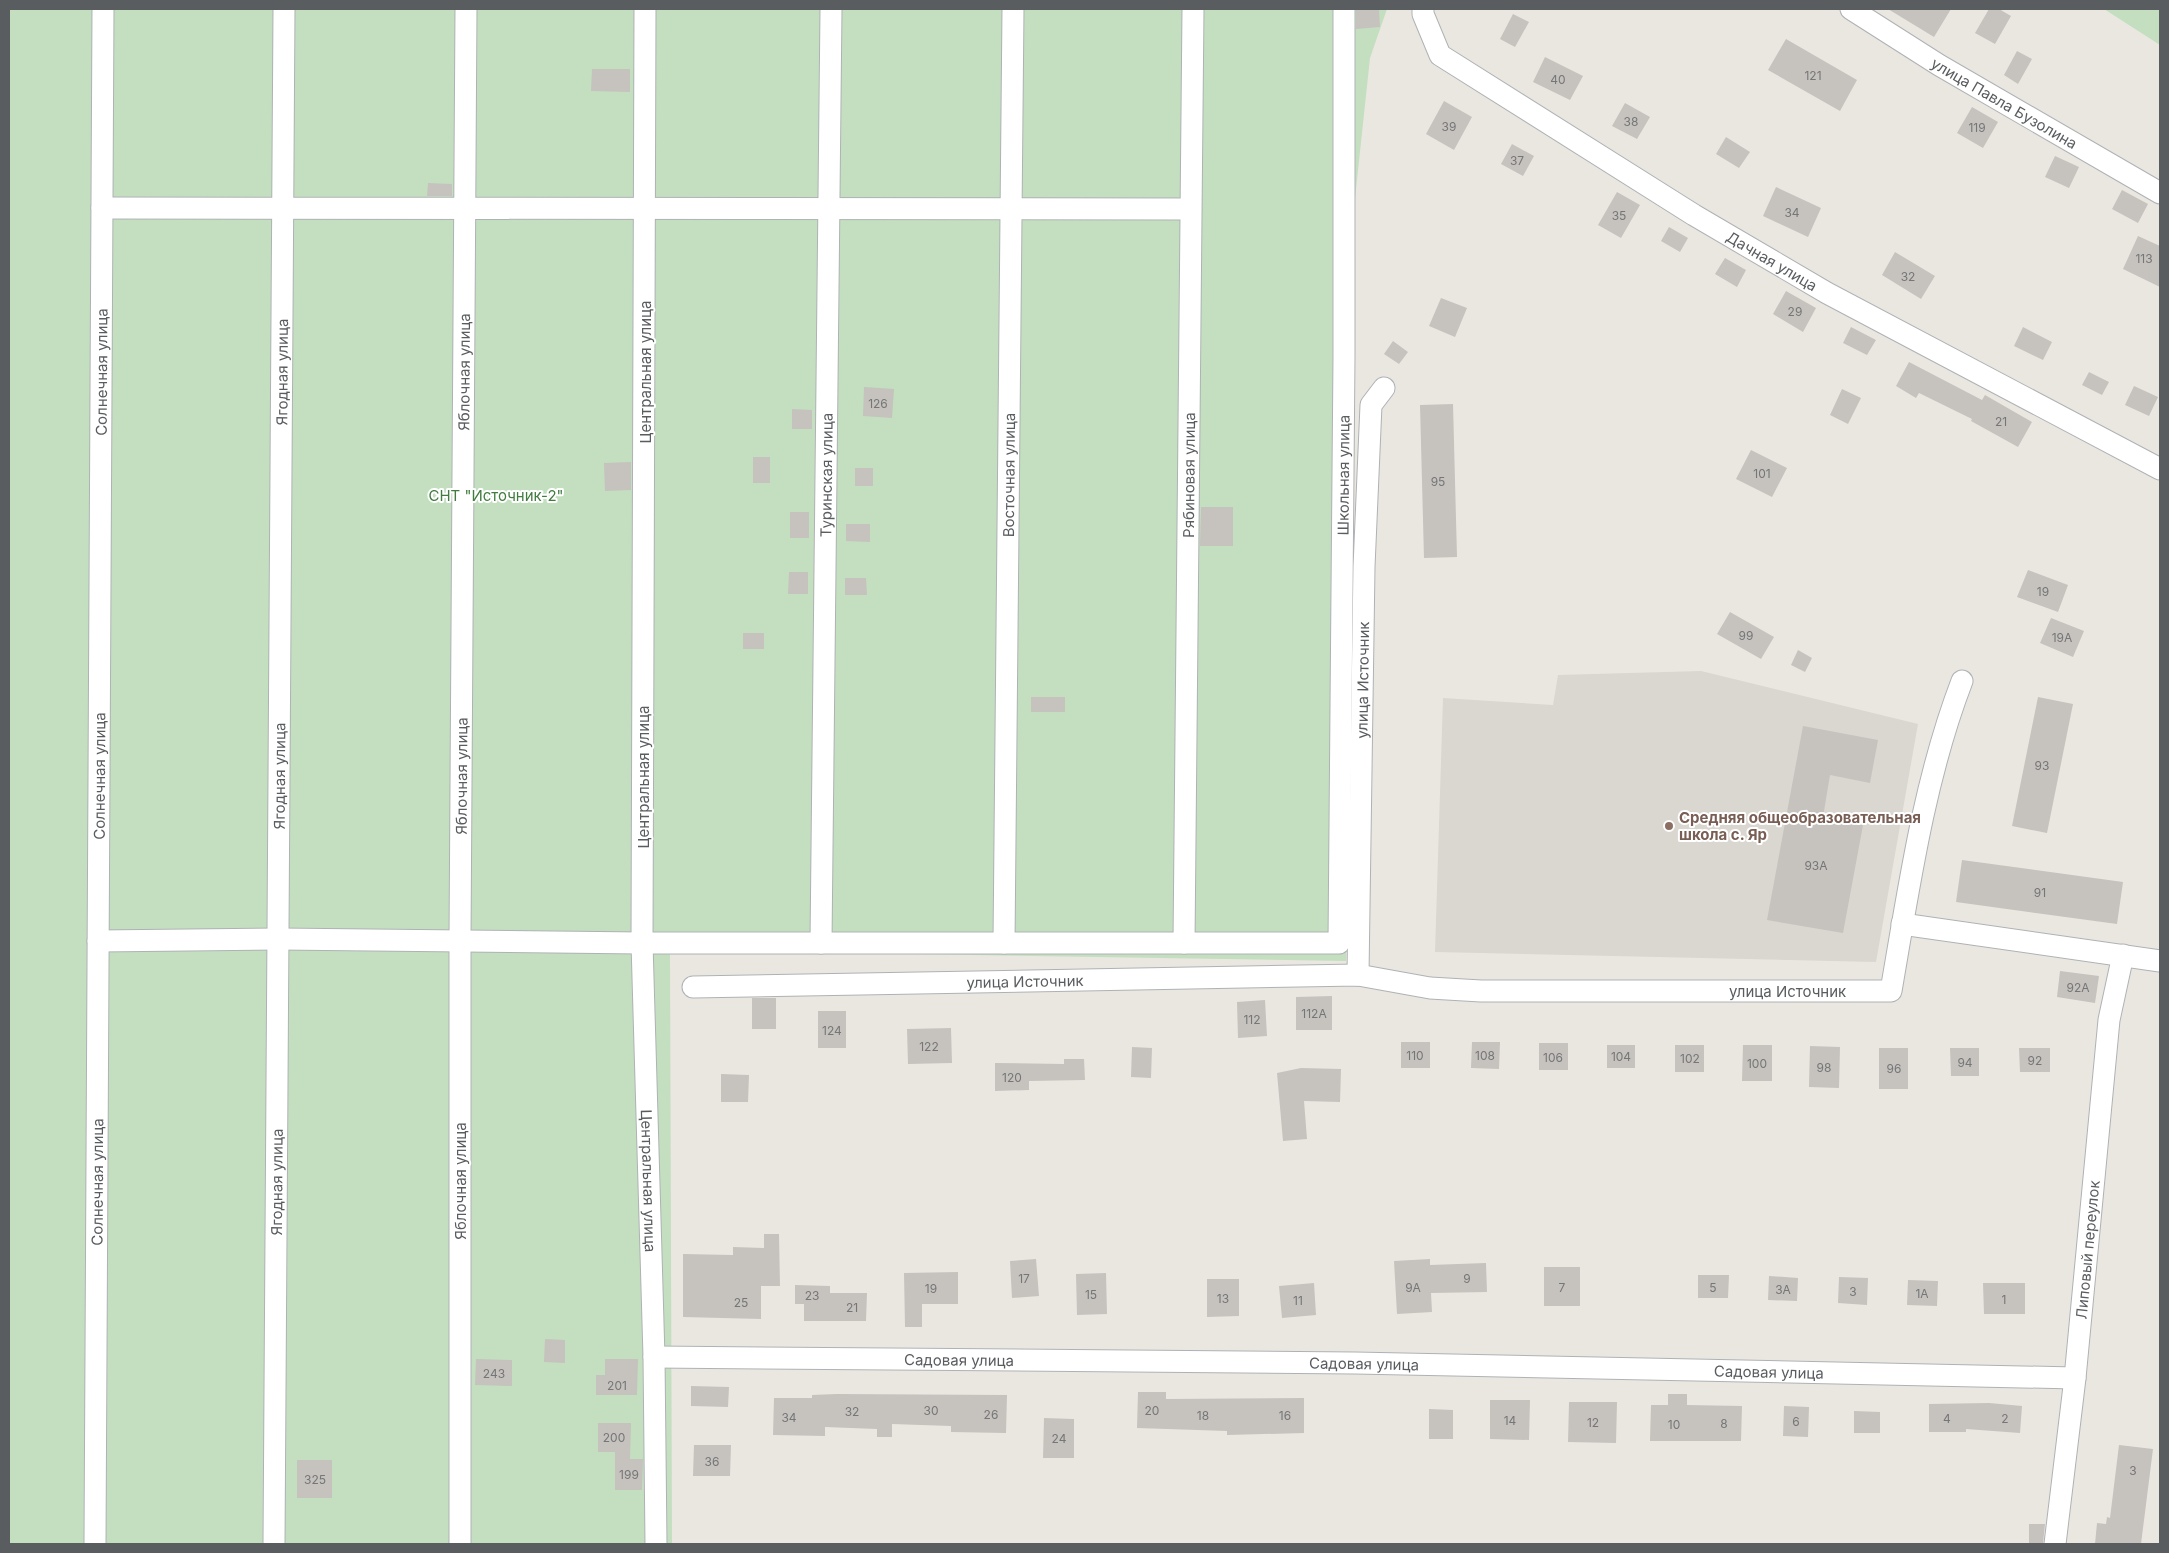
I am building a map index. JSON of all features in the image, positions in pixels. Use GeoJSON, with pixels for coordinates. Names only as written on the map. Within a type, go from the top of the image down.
{"type":"FeatureCollection","features":[{"type":"Feature","properties":{"kind":"street","name":"Солнечная улица"},"geometry":{"type":"LineString","coordinates":[[95,1544],[103,9]]}},
{"type":"Feature","properties":{"kind":"street","name":"Ягодная улица"},"geometry":{"type":"LineString","coordinates":[[274,1544],[284,9]]}},
{"type":"Feature","properties":{"kind":"street","name":"Яблочная улица"},"geometry":{"type":"LineString","coordinates":[[460,1544],[460,940],[466,9]]}},
{"type":"Feature","properties":{"kind":"street","name":"Центральная улица"},"geometry":{"type":"LineString","coordinates":[[645,9],[646,209],[642,944],[654,1357],[656,1544]]}},
{"type":"Feature","properties":{"kind":"street","name":"Туринская улица"},"geometry":{"type":"LineString","coordinates":[[821,943],[831,9]]}},
{"type":"Feature","properties":{"kind":"street","name":"Восточная улица"},"geometry":{"type":"LineString","coordinates":[[1004,943],[1013,9]]}},
{"type":"Feature","properties":{"kind":"street","name":"Рябиновая улица"},"geometry":{"type":"LineString","coordinates":[[1184,943],[1193,9]]}},
{"type":"Feature","properties":{"kind":"street","name":"Школьная улица"},"geometry":{"type":"LineString","coordinates":[[1184,943],[1339,943],[1344,356],[1344,9]]}},
{"type":"Feature","properties":{"kind":"street","name":"Дачная улица"},"geometry":{"type":"LineString","coordinates":[[1423,9],[1423,14],[1440,55],[1678,204],[1827,293],[2160,469]]}},
{"type":"Feature","properties":{"kind":"street","name":"улица Павла Бузолина"},"geometry":{"type":"LineString","coordinates":[[1850,9],[1939,65],[2160,193]]}},
{"type":"Feature","properties":{"kind":"street"},"geometry":{"type":"LineString","coordinates":[[102,208],[1190,209]]}},
{"type":"Feature","properties":{"kind":"street","name":"улица Источник"},"geometry":{"type":"LineString","coordinates":[[1358,976],[1364,567],[1371,406],[1384,388]]}},
{"type":"Feature","properties":{"kind":"street"},"geometry":{"type":"LineString","coordinates":[[1962,681],[1940,742],[1902,924],[2160,961]]}},
{"type":"Feature","properties":{"kind":"street","name":"улица Источник"},"geometry":{"type":"LineString","coordinates":[[693,987],[1358,976],[1430,988],[1481,991],[1891,991],[1902,924]]}},
{"type":"Feature","properties":{"kind":"street"},"geometry":{"type":"LineString","coordinates":[[98,941],[279,939],[642,944],[1184,943]]}},
{"type":"Feature","properties":{"kind":"street","name":"Липовый переулок"},"geometry":{"type":"LineString","coordinates":[[2055,1544],[2075,1378],[2109,1020],[2123,955]]}},
{"type":"Feature","properties":{"kind":"street","name":"Садовая улица"},"geometry":{"type":"LineString","coordinates":[[654,1357],[1365,1364],[2075,1378]]}},
{"type":"Feature","properties":{"kind":"shaded area","name":"Средняя общеобразовательная школа с. Яр"},"geometry":{"type":"Polygon","coordinates":[[[1701,671],[1918,724],[1876,962],[1435,952],[1443,698],[1553,705],[1558,675],[1701,671]]]}},
{"type":"Feature","properties":{"kind":"green space","name":"СНТ \"Источник-2\""},"geometry":{"type":"Polygon","coordinates":[[[9,9],[1387,9],[1370,58],[1337,367],[1355,396],[1346,961],[670,950],[672,1544],[9,1544],[9,9]]]}},
{"type":"Feature","properties":{"kind":"green space"},"geometry":{"type":"Polygon","coordinates":[[[2104,9],[2160,9],[2160,45],[2104,9]]]}},
{"type":"Feature","properties":{"kind":"building"},"geometry":{"type":"Polygon","coordinates":[[[1356,9],[1379,9],[1380,27],[1356,29],[1356,9]]]}},
{"type":"Feature","properties":{"kind":"building"},"geometry":{"type":"Polygon","coordinates":[[[1888,9],[1951,9],[1934,37],[1888,9]]]}},
{"type":"Feature","properties":{"kind":"building"},"geometry":{"type":"Polygon","coordinates":[[[1989,9],[1999,9],[2011,16],[1995,44],[1975,33],[1989,9]]]}},
{"type":"Feature","properties":{"kind":"building"},"geometry":{"type":"Polygon","coordinates":[[[1513,14],[1529,22],[1515,47],[1500,39],[1513,14]]]}},
{"type":"Feature","properties":{"kind":"building"},"geometry":{"type":"Polygon","coordinates":[[[1786,39],[1857,80],[1840,111],[1768,70],[1786,39]]]}},
{"type":"Feature","properties":{"kind":"building"},"geometry":{"type":"Polygon","coordinates":[[[2017,51],[2032,59],[2018,84],[2004,75],[2017,51]]]}},
{"type":"Feature","properties":{"kind":"building"},"geometry":{"type":"Polygon","coordinates":[[[1545,57],[1583,76],[1570,100],[1533,82],[1545,57]]]}},
{"type":"Feature","properties":{"kind":"building"},"geometry":{"type":"Polygon","coordinates":[[[592,69],[630,69],[630,92],[591,91],[592,69]]]}},
{"type":"Feature","properties":{"kind":"building"},"geometry":{"type":"Polygon","coordinates":[[[1444,101],[1472,117],[1454,150],[1426,134],[1444,101]]]}},
{"type":"Feature","properties":{"kind":"building"},"geometry":{"type":"Polygon","coordinates":[[[1625,103],[1650,117],[1637,139],[1612,126],[1625,103]]]}},
{"type":"Feature","properties":{"kind":"building"},"geometry":{"type":"Polygon","coordinates":[[[1972,107],[1998,122],[1983,148],[1957,133],[1972,107]]]}},
{"type":"Feature","properties":{"kind":"building"},"geometry":{"type":"Polygon","coordinates":[[[1726,137],[1750,152],[1739,168],[1716,154],[1726,137]]]}},
{"type":"Feature","properties":{"kind":"building"},"geometry":{"type":"Polygon","coordinates":[[[1512,144],[1534,156],[1523,176],[1501,164],[1512,144]]]}},
{"type":"Feature","properties":{"kind":"building"},"geometry":{"type":"Polygon","coordinates":[[[2055,156],[2079,167],[2069,188],[2045,177],[2055,156]]]}},
{"type":"Feature","properties":{"kind":"building"},"geometry":{"type":"Polygon","coordinates":[[[428,183],[452,184],[452,196],[427,196],[428,183]]]}},
{"type":"Feature","properties":{"kind":"building"},"geometry":{"type":"Polygon","coordinates":[[[1776,187],[1821,208],[1808,237],[1763,216],[1776,187]]]}},
{"type":"Feature","properties":{"kind":"building"},"geometry":{"type":"Polygon","coordinates":[[[2122,190],[2148,204],[2138,223],[2112,209],[2122,190]]]}},
{"type":"Feature","properties":{"kind":"building"},"geometry":{"type":"Polygon","coordinates":[[[1617,192],[1640,205],[1621,238],[1598,225],[1617,192]]]}},
{"type":"Feature","properties":{"kind":"building"},"geometry":{"type":"Polygon","coordinates":[[[1669,227],[1688,238],[1680,252],[1661,241],[1669,227]]]}},
{"type":"Feature","properties":{"kind":"building"},"geometry":{"type":"Polygon","coordinates":[[[2138,236],[2160,246],[2160,287],[2123,269],[2138,236]]]}},
{"type":"Feature","properties":{"kind":"building"},"geometry":{"type":"Polygon","coordinates":[[[1895,252],[1935,276],[1921,299],[1882,275],[1895,252]]]}},
{"type":"Feature","properties":{"kind":"building"},"geometry":{"type":"Polygon","coordinates":[[[1725,258],[1746,270],[1737,287],[1715,274],[1725,258]]]}},
{"type":"Feature","properties":{"kind":"building"},"geometry":{"type":"Polygon","coordinates":[[[1786,291],[1816,308],[1803,332],[1773,314],[1786,291]]]}},
{"type":"Feature","properties":{"kind":"building"},"geometry":{"type":"Polygon","coordinates":[[[1441,298],[1467,308],[1455,337],[1429,326],[1441,298]]]}},
{"type":"Feature","properties":{"kind":"building"},"geometry":{"type":"Polygon","coordinates":[[[1851,327],[1876,340],[1867,355],[1843,343],[1851,327]]]}},
{"type":"Feature","properties":{"kind":"building"},"geometry":{"type":"Polygon","coordinates":[[[2023,327],[2052,342],[2043,360],[2014,346],[2023,327]]]}},
{"type":"Feature","properties":{"kind":"building"},"geometry":{"type":"Polygon","coordinates":[[[1393,341],[1408,352],[1399,364],[1384,354],[1393,341]]]}},
{"type":"Feature","properties":{"kind":"building"},"geometry":{"type":"Polygon","coordinates":[[[1909,362],[1982,400],[1985,395],[2032,422],[2018,447],[1971,421],[1972,419],[1919,393],[1916,398],[1896,386],[1909,362]]]}},
{"type":"Feature","properties":{"kind":"building"},"geometry":{"type":"Polygon","coordinates":[[[2089,372],[2109,382],[2102,395],[2082,385],[2089,372]]]}},
{"type":"Feature","properties":{"kind":"building"},"geometry":{"type":"Polygon","coordinates":[[[2134,386],[2158,397],[2149,416],[2125,405],[2134,386]]]}},
{"type":"Feature","properties":{"kind":"building"},"geometry":{"type":"Polygon","coordinates":[[[864,387],[894,389],[892,418],[863,416],[864,387]]]}},
{"type":"Feature","properties":{"kind":"building"},"geometry":{"type":"Polygon","coordinates":[[[1842,389],[1861,398],[1848,424],[1830,415],[1842,389]]]}},
{"type":"Feature","properties":{"kind":"building"},"geometry":{"type":"Polygon","coordinates":[[[1453,404],[1457,557],[1424,558],[1420,405],[1453,404]]]}},
{"type":"Feature","properties":{"kind":"building"},"geometry":{"type":"Polygon","coordinates":[[[792,409],[812,410],[812,429],[792,429],[792,409]]]}},
{"type":"Feature","properties":{"kind":"building"},"geometry":{"type":"Polygon","coordinates":[[[1751,450],[1787,468],[1772,497],[1736,479],[1751,450]]]}},
{"type":"Feature","properties":{"kind":"building"},"geometry":{"type":"Polygon","coordinates":[[[753,457],[770,457],[770,483],[753,483],[753,457]]]}},
{"type":"Feature","properties":{"kind":"building"},"geometry":{"type":"Polygon","coordinates":[[[631,462],[631,490],[605,491],[604,463],[631,462]]]}},
{"type":"Feature","properties":{"kind":"building"},"geometry":{"type":"Polygon","coordinates":[[[855,468],[873,468],[873,486],[855,486],[855,468]]]}},
{"type":"Feature","properties":{"kind":"building"},"geometry":{"type":"Polygon","coordinates":[[[1201,507],[1233,507],[1233,546],[1200,546],[1201,507]]]}},
{"type":"Feature","properties":{"kind":"building"},"geometry":{"type":"Polygon","coordinates":[[[790,512],[809,512],[809,538],[790,538],[790,512]]]}},
{"type":"Feature","properties":{"kind":"building"},"geometry":{"type":"Polygon","coordinates":[[[846,524],[870,524],[870,542],[846,541],[846,524]]]}},
{"type":"Feature","properties":{"kind":"building"},"geometry":{"type":"Polygon","coordinates":[[[2028,570],[2068,585],[2058,612],[2017,597],[2028,570]]]}},
{"type":"Feature","properties":{"kind":"building"},"geometry":{"type":"Polygon","coordinates":[[[789,572],[808,572],[808,594],[788,594],[789,572]]]}},
{"type":"Feature","properties":{"kind":"building"},"geometry":{"type":"Polygon","coordinates":[[[845,578],[866,578],[867,595],[845,595],[845,578]]]}},
{"type":"Feature","properties":{"kind":"building"},"geometry":{"type":"Polygon","coordinates":[[[1730,612],[1774,637],[1761,659],[1717,634],[1730,612]]]}},
{"type":"Feature","properties":{"kind":"building"},"geometry":{"type":"Polygon","coordinates":[[[2051,618],[2084,631],[2073,657],[2040,643],[2051,618]]]}},
{"type":"Feature","properties":{"kind":"building"},"geometry":{"type":"Polygon","coordinates":[[[743,633],[764,633],[764,649],[743,649],[743,633]]]}},
{"type":"Feature","properties":{"kind":"building"},"geometry":{"type":"Polygon","coordinates":[[[1798,650],[1812,658],[1805,672],[1791,665],[1798,650]]]}},
{"type":"Feature","properties":{"kind":"building"},"geometry":{"type":"Polygon","coordinates":[[[1031,697],[1065,697],[1065,712],[1031,712],[1031,697]]]}},
{"type":"Feature","properties":{"kind":"building"},"geometry":{"type":"Polygon","coordinates":[[[2038,697],[2073,704],[2047,833],[2012,826],[2038,697]]]}},
{"type":"Feature","properties":{"kind":"building"},"geometry":{"type":"Polygon","coordinates":[[[1803,726],[1878,740],[1870,783],[1830,775],[1823,817],[1863,825],[1843,933],[1767,920],[1803,726]]]}},
{"type":"Feature","properties":{"kind":"building"},"geometry":{"type":"Polygon","coordinates":[[[1962,860],[2123,882],[2117,924],[1956,902],[1962,860]]]}},
{"type":"Feature","properties":{"kind":"building"},"geometry":{"type":"Polygon","coordinates":[[[2060,971],[2099,976],[2095,1003],[2057,997],[2060,971]]]}},
{"type":"Feature","properties":{"kind":"building"},"geometry":{"type":"Polygon","coordinates":[[[1332,996],[1332,1030],[1296,1030],[1296,997],[1332,996]]]}},
{"type":"Feature","properties":{"kind":"building"},"geometry":{"type":"Polygon","coordinates":[[[752,998],[776,998],[776,1029],[752,1029],[752,998]]]}},
{"type":"Feature","properties":{"kind":"building"},"geometry":{"type":"Polygon","coordinates":[[[1265,1000],[1267,1036],[1238,1038],[1237,1002],[1265,1000]]]}},
{"type":"Feature","properties":{"kind":"building"},"geometry":{"type":"Polygon","coordinates":[[[818,1011],[846,1011],[846,1048],[818,1048],[818,1011]]]}},
{"type":"Feature","properties":{"kind":"building"},"geometry":{"type":"Polygon","coordinates":[[[951,1028],[952,1063],[908,1064],[907,1029],[951,1028]]]}},
{"type":"Feature","properties":{"kind":"building"},"geometry":{"type":"Polygon","coordinates":[[[1401,1042],[1430,1042],[1430,1068],[1401,1068],[1401,1042]]]}},
{"type":"Feature","properties":{"kind":"building"},"geometry":{"type":"Polygon","coordinates":[[[1472,1042],[1500,1042],[1499,1069],[1471,1068],[1472,1042]]]}},
{"type":"Feature","properties":{"kind":"building"},"geometry":{"type":"Polygon","coordinates":[[[1539,1043],[1568,1043],[1568,1070],[1539,1070],[1539,1043]]]}},
{"type":"Feature","properties":{"kind":"building"},"geometry":{"type":"Polygon","coordinates":[[[1607,1045],[1635,1045],[1635,1068],[1607,1068],[1607,1045]]]}},
{"type":"Feature","properties":{"kind":"building"},"geometry":{"type":"Polygon","coordinates":[[[1675,1045],[1704,1045],[1704,1072],[1675,1072],[1675,1045]]]}},
{"type":"Feature","properties":{"kind":"building"},"geometry":{"type":"Polygon","coordinates":[[[1743,1045],[1772,1045],[1772,1081],[1742,1081],[1743,1045]]]}},
{"type":"Feature","properties":{"kind":"building"},"geometry":{"type":"Polygon","coordinates":[[[1810,1046],[1840,1047],[1839,1088],[1809,1087],[1810,1046]]]}},
{"type":"Feature","properties":{"kind":"building"},"geometry":{"type":"Polygon","coordinates":[[[1132,1047],[1152,1048],[1151,1078],[1131,1077],[1132,1047]]]}},
{"type":"Feature","properties":{"kind":"building"},"geometry":{"type":"Polygon","coordinates":[[[1879,1048],[1908,1048],[1908,1089],[1879,1089],[1879,1048]]]}},
{"type":"Feature","properties":{"kind":"building"},"geometry":{"type":"Polygon","coordinates":[[[1950,1048],[1979,1048],[1979,1076],[1951,1076],[1950,1048]]]}},
{"type":"Feature","properties":{"kind":"building"},"geometry":{"type":"Polygon","coordinates":[[[2019,1048],[2050,1048],[2050,1072],[2020,1072],[2019,1048]]]}},
{"type":"Feature","properties":{"kind":"building"},"geometry":{"type":"Polygon","coordinates":[[[1064,1059],[1084,1059],[1085,1080],[1029,1081],[1029,1090],[995,1091],[995,1063],[1064,1064],[1064,1059]]]}},
{"type":"Feature","properties":{"kind":"building"},"geometry":{"type":"Polygon","coordinates":[[[1301,1068],[1341,1069],[1340,1102],[1304,1101],[1307,1139],[1283,1141],[1277,1073],[1301,1068]]]}},
{"type":"Feature","properties":{"kind":"building"},"geometry":{"type":"Polygon","coordinates":[[[721,1074],[749,1075],[748,1102],[721,1102],[721,1074]]]}},
{"type":"Feature","properties":{"kind":"building"},"geometry":{"type":"Polygon","coordinates":[[[764,1234],[779,1234],[780,1286],[761,1286],[761,1319],[683,1317],[683,1254],[733,1255],[733,1247],[764,1248],[764,1234]]]}},
{"type":"Feature","properties":{"kind":"building"},"geometry":{"type":"Polygon","coordinates":[[[1036,1259],[1039,1296],[1012,1298],[1010,1261],[1036,1259]]]}},
{"type":"Feature","properties":{"kind":"building"},"geometry":{"type":"Polygon","coordinates":[[[1430,1259],[1430,1265],[1486,1263],[1487,1292],[1431,1293],[1432,1312],[1397,1314],[1394,1261],[1430,1259]]]}},
{"type":"Feature","properties":{"kind":"building"},"geometry":{"type":"Polygon","coordinates":[[[1544,1267],[1580,1267],[1580,1306],[1544,1306],[1544,1267]]]}},
{"type":"Feature","properties":{"kind":"building"},"geometry":{"type":"Polygon","coordinates":[[[958,1272],[958,1304],[922,1304],[922,1327],[905,1327],[904,1273],[958,1272]]]}},
{"type":"Feature","properties":{"kind":"building"},"geometry":{"type":"Polygon","coordinates":[[[1106,1273],[1107,1314],[1077,1315],[1076,1274],[1106,1273]]]}},
{"type":"Feature","properties":{"kind":"building"},"geometry":{"type":"Polygon","coordinates":[[[1698,1275],[1729,1275],[1728,1298],[1698,1298],[1698,1275]]]}},
{"type":"Feature","properties":{"kind":"building"},"geometry":{"type":"Polygon","coordinates":[[[1769,1276],[1798,1278],[1797,1301],[1768,1300],[1769,1276]]]}},
{"type":"Feature","properties":{"kind":"building"},"geometry":{"type":"Polygon","coordinates":[[[1839,1277],[1868,1278],[1867,1305],[1838,1303],[1839,1277]]]}},
{"type":"Feature","properties":{"kind":"building"},"geometry":{"type":"Polygon","coordinates":[[[1207,1279],[1239,1279],[1239,1316],[1207,1317],[1207,1279]]]}},
{"type":"Feature","properties":{"kind":"building"},"geometry":{"type":"Polygon","coordinates":[[[1908,1280],[1938,1281],[1937,1306],[1907,1305],[1908,1280]]]}},
{"type":"Feature","properties":{"kind":"building"},"geometry":{"type":"Polygon","coordinates":[[[1314,1283],[1316,1315],[1282,1318],[1279,1286],[1314,1283]]]}},
{"type":"Feature","properties":{"kind":"building"},"geometry":{"type":"Polygon","coordinates":[[[1983,1283],[2025,1283],[2025,1314],[1984,1314],[1983,1283]]]}},
{"type":"Feature","properties":{"kind":"building"},"geometry":{"type":"Polygon","coordinates":[[[795,1285],[830,1286],[830,1293],[867,1293],[866,1321],[804,1321],[804,1304],[795,1304],[795,1285]]]}},
{"type":"Feature","properties":{"kind":"building"},"geometry":{"type":"Polygon","coordinates":[[[545,1339],[565,1340],[565,1363],[544,1362],[545,1339]]]}},
{"type":"Feature","properties":{"kind":"building"},"geometry":{"type":"Polygon","coordinates":[[[476,1359],[512,1360],[512,1386],[475,1385],[476,1359]]]}},
{"type":"Feature","properties":{"kind":"building"},"geometry":{"type":"Polygon","coordinates":[[[605,1359],[638,1359],[637,1395],[596,1395],[596,1375],[605,1375],[605,1359]]]}},
{"type":"Feature","properties":{"kind":"building"},"geometry":{"type":"Polygon","coordinates":[[[691,1386],[729,1387],[728,1407],[691,1406],[691,1386]]]}},
{"type":"Feature","properties":{"kind":"building"},"geometry":{"type":"Polygon","coordinates":[[[1138,1392],[1166,1392],[1166,1399],[1304,1398],[1304,1433],[1227,1435],[1227,1431],[1137,1428],[1138,1392]]]}},
{"type":"Feature","properties":{"kind":"building"},"geometry":{"type":"Polygon","coordinates":[[[1668,1394],[1687,1394],[1687,1405],[1742,1406],[1741,1441],[1650,1441],[1651,1405],[1668,1405],[1668,1394]]]}},
{"type":"Feature","properties":{"kind":"building"},"geometry":{"type":"Polygon","coordinates":[[[812,1395],[1007,1395],[1006,1433],[951,1432],[951,1426],[892,1424],[892,1437],[877,1437],[877,1429],[825,1427],[825,1436],[773,1435],[774,1398],[812,1398],[812,1395]]]}},
{"type":"Feature","properties":{"kind":"building"},"geometry":{"type":"Polygon","coordinates":[[[1490,1400],[1530,1400],[1529,1440],[1490,1439],[1490,1400]]]}},
{"type":"Feature","properties":{"kind":"building"},"geometry":{"type":"Polygon","coordinates":[[[1569,1402],[1617,1402],[1616,1443],[1568,1442],[1569,1402]]]}},
{"type":"Feature","properties":{"kind":"building"},"geometry":{"type":"Polygon","coordinates":[[[1989,1403],[2022,1406],[2020,1433],[1966,1429],[1966,1432],[1929,1432],[1929,1404],[1989,1403]]]}},
{"type":"Feature","properties":{"kind":"building"},"geometry":{"type":"Polygon","coordinates":[[[1784,1406],[1809,1407],[1808,1437],[1783,1436],[1784,1406]]]}},
{"type":"Feature","properties":{"kind":"building"},"geometry":{"type":"Polygon","coordinates":[[[1429,1409],[1453,1410],[1453,1439],[1429,1439],[1429,1409]]]}},
{"type":"Feature","properties":{"kind":"building"},"geometry":{"type":"Polygon","coordinates":[[[1854,1411],[1880,1412],[1880,1433],[1854,1433],[1854,1411]]]}},
{"type":"Feature","properties":{"kind":"building"},"geometry":{"type":"Polygon","coordinates":[[[1044,1418],[1074,1419],[1074,1458],[1043,1458],[1044,1418]]]}},
{"type":"Feature","properties":{"kind":"building"},"geometry":{"type":"Polygon","coordinates":[[[598,1423],[631,1423],[630,1459],[643,1459],[642,1490],[615,1490],[615,1452],[598,1452],[598,1423]]]}},
{"type":"Feature","properties":{"kind":"building"},"geometry":{"type":"Polygon","coordinates":[[[694,1445],[731,1445],[730,1476],[693,1476],[694,1445]]]}},
{"type":"Feature","properties":{"kind":"building"},"geometry":{"type":"Polygon","coordinates":[[[2119,1445],[2153,1449],[2141,1544],[2095,1544],[2097,1523],[2106,1524],[2107,1517],[2110,1518],[2119,1445]]]}},
{"type":"Feature","properties":{"kind":"building"},"geometry":{"type":"Polygon","coordinates":[[[297,1460],[332,1460],[332,1498],[297,1498],[297,1460]]]}},
{"type":"Feature","properties":{"kind":"building"},"geometry":{"type":"Polygon","coordinates":[[[2029,1524],[2045,1524],[2043,1543],[2029,1543],[2029,1524]]]}},
{"type":"Feature","properties":{"kind":"place","name":"Средняя общеобразовательная школа с. Яр"},"geometry":{"type":"Point","coordinates":[1669,826]}}]}
